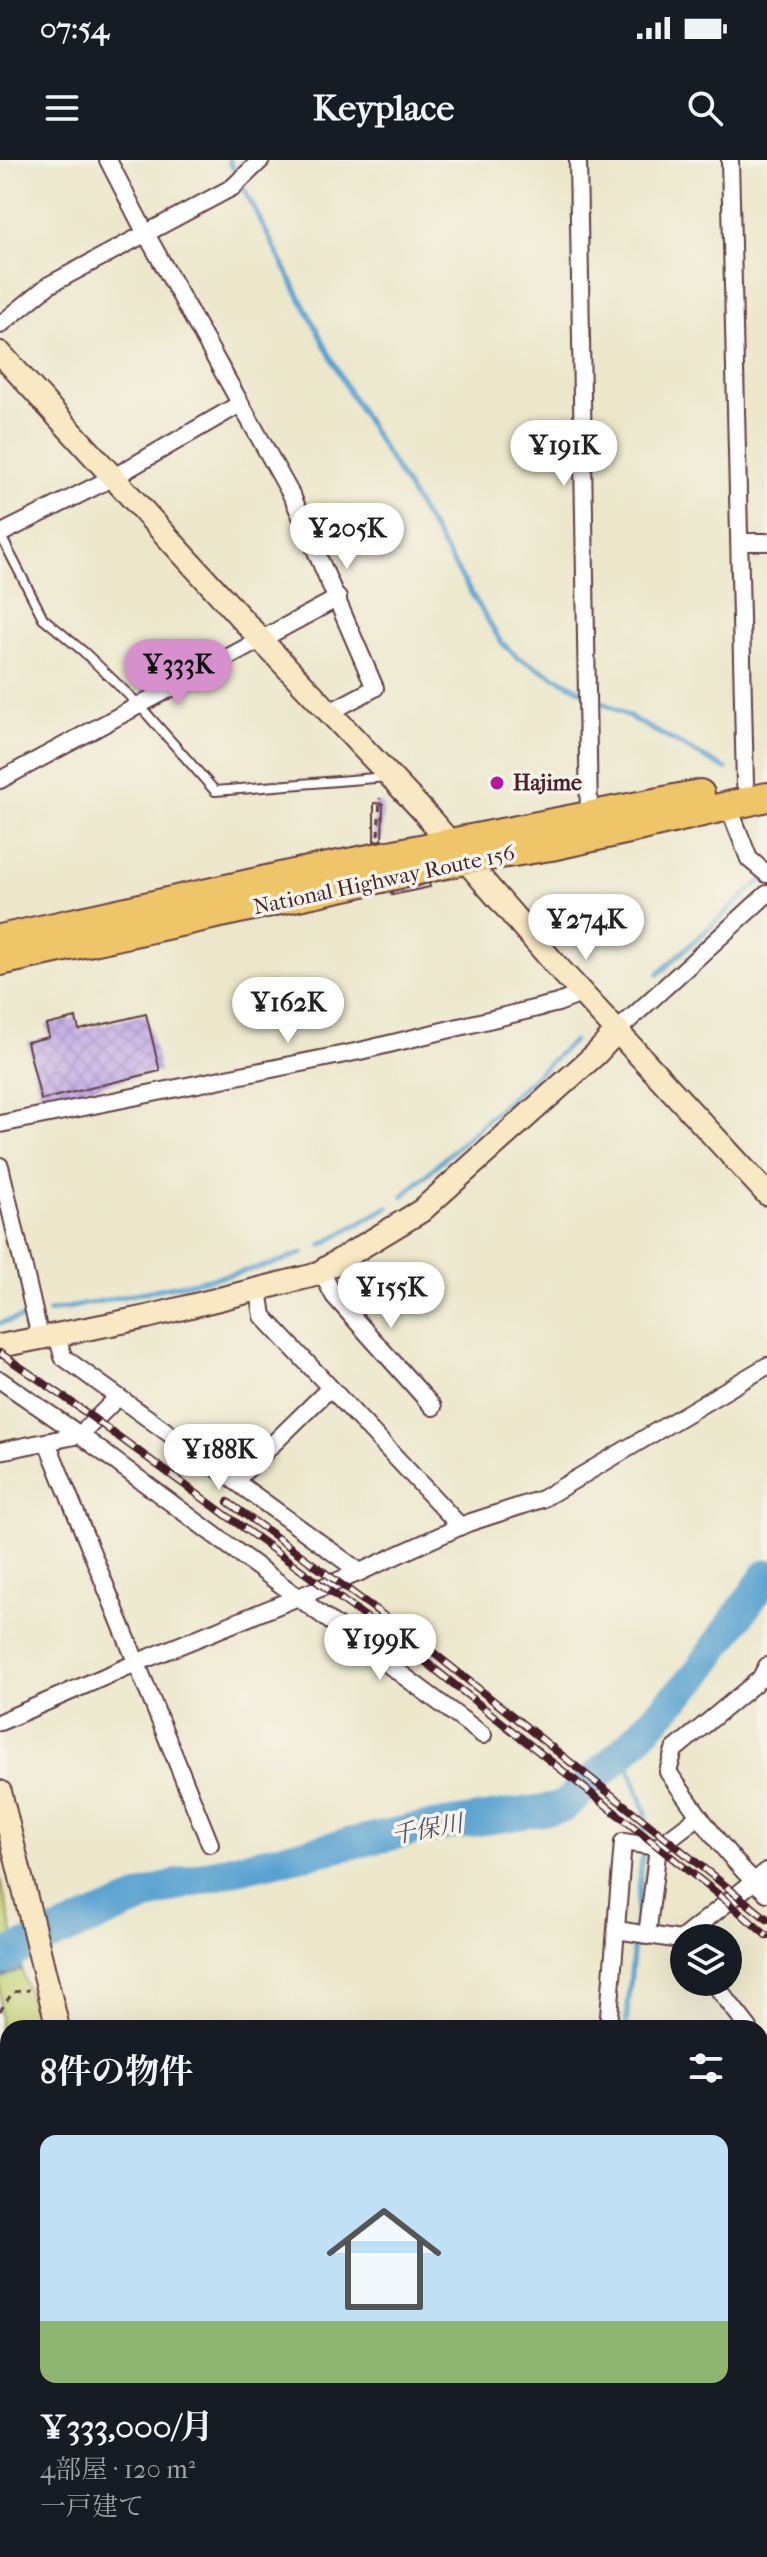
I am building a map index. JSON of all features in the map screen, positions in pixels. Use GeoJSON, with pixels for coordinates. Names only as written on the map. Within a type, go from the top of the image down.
{"type":"FeatureCollection","features":[{"type":"Feature","properties":{"kind":"highway","name":"National Highway Route 156"},"geometry":{"type":"LineString","coordinates":[[0,961],[458,852],[589,815],[752,791]]}},
{"type":"Feature","properties":{"kind":"highway","name":"National Highway Route 156"},"geometry":{"type":"LineString","coordinates":[[0,939],[298,873],[458,852],[551,846],[752,791]]}},
{"type":"Feature","properties":{"kind":"street"},"geometry":{"type":"LineString","coordinates":[[108,160],[293,498],[375,688],[330,712]]}},
{"type":"Feature","properties":{"kind":"street"},"geometry":{"type":"LineString","coordinates":[[0,325],[49,285],[233,187],[261,160]]}},
{"type":"Feature","properties":{"kind":"street"},"geometry":{"type":"LineString","coordinates":[[578,160],[589,815]]}},
{"type":"Feature","properties":{"kind":"street"},"geometry":{"type":"LineString","coordinates":[[730,160],[740,542],[752,791],[749,859],[767,874]]}},
{"type":"Feature","properties":{"kind":"street"},"geometry":{"type":"LineString","coordinates":[[0,353],[261,640],[392,777],[555,964],[767,1194]]}},
{"type":"Feature","properties":{"kind":"street"},"geometry":{"type":"LineString","coordinates":[[0,534],[114,477],[240,404]]}},
{"type":"Feature","properties":{"kind":"street"},"geometry":{"type":"LineString","coordinates":[[740,542],[767,542]]}},
{"type":"Feature","properties":{"kind":"street"},"geometry":{"type":"LineString","coordinates":[[0,780],[338,598]]}},
{"type":"Feature","properties":{"kind":"street"},"geometry":{"type":"LineString","coordinates":[[0,1346],[147,1317],[259,1290],[321,1271],[421,1211],[596,1054],[618,1030],[767,894]]}},
{"type":"Feature","properties":{"kind":"street"},"geometry":{"type":"LineString","coordinates":[[0,1124],[360,1051],[558,1003],[584,993]]}},
{"type":"Feature","properties":{"kind":"street"},"geometry":{"type":"LineString","coordinates":[[0,1166],[48,1336],[63,1357],[360,1572]]}},
{"type":"Feature","properties":{"kind":"street"},"geometry":{"type":"LineString","coordinates":[[321,1271],[334,1296],[433,1407]]}},
{"type":"Feature","properties":{"kind":"street"},"geometry":{"type":"LineString","coordinates":[[259,1290],[263,1316],[460,1526]]}},
{"type":"Feature","properties":{"kind":"street"},"geometry":{"type":"LineString","coordinates":[[0,1722],[360,1572],[460,1526],[542,1499],[767,1366]]}},
{"type":"Feature","properties":{"kind":"street"},"geometry":{"type":"LineString","coordinates":[[0,1380],[80,1435],[483,1735]]}},
{"type":"Feature","properties":{"kind":"street"},"geometry":{"type":"LineString","coordinates":[[235,1481],[330,1388]]}},
{"type":"Feature","properties":{"kind":"street"},"geometry":{"type":"LineString","coordinates":[[0,1451],[80,1435],[117,1398]]}},
{"type":"Feature","properties":{"kind":"street"},"geometry":{"type":"LineString","coordinates":[[47,1442],[210,1844]]}},
{"type":"Feature","properties":{"kind":"street"},"geometry":{"type":"LineString","coordinates":[[767,1666],[760,1679],[674,1750],[668,1772],[699,1816],[760,1876],[767,1893]]}},
{"type":"Feature","properties":{"kind":"street"},"geometry":{"type":"LineString","coordinates":[[0,1792],[56,2020]]}},
{"type":"Feature","properties":{"kind":"street"},"geometry":{"type":"LineString","coordinates":[[609,2020],[623,1842],[658,1847],[699,1816]]}},
{"type":"Feature","properties":{"kind":"street"},"geometry":{"type":"LineString","coordinates":[[647,1936],[658,1847]]}},
{"type":"Feature","properties":{"kind":"street"},"geometry":{"type":"LineString","coordinates":[[704,1924],[760,1876]]}},
{"type":"Feature","properties":{"kind":"street"},"geometry":{"type":"LineString","coordinates":[[617,1930],[670,1941]]}},
{"type":"Feature","properties":{"kind":"street"},"geometry":{"type":"LineString","coordinates":[[724,1996],[743,2020]]}},
{"type":"Feature","properties":{"kind":"lane"},"geometry":{"type":"LineString","coordinates":[[0,534],[43,618],[139,705],[215,791],[392,777]]}},
{"type":"Feature","properties":{"kind":"path"},"geometry":{"type":"LineString","coordinates":[[378,843],[380,798]]}},
{"type":"Feature","properties":{"kind":"path"},"geometry":{"type":"LineString","coordinates":[[0,2011],[13,1992],[46,1979]]}},
{"type":"Feature","properties":{"kind":"green space"},"geometry":{"type":"Polygon","coordinates":[[[0,1877],[37,2020],[0,2020],[0,1877]]]}},
{"type":"Feature","properties":{"kind":"water"},"geometry":{"type":"Polygon","coordinates":[[[14,1937],[22,1969],[0,1979],[0,1941],[14,1937]]]}},
{"type":"Feature","properties":{"kind":"building"},"geometry":{"type":"Polygon","coordinates":[[[374,803],[383,804],[382,840],[374,841],[374,803]]]}},
{"type":"Feature","properties":{"kind":"building"},"geometry":{"type":"Polygon","coordinates":[[[428,879],[430,887],[392,895],[390,886],[428,879]]]}},
{"type":"Feature","properties":{"kind":"building"},"geometry":{"type":"Polygon","coordinates":[[[146,1014],[160,1071],[41,1100],[27,1042],[49,1037],[46,1025],[76,1018],[79,1030],[146,1014]]]}},
{"type":"Feature","properties":{"kind":"waterway"},"geometry":{"type":"LineString","coordinates":[[229,160],[349,392],[501,642],[517,657],[584,692]]}},
{"type":"Feature","properties":{"kind":"waterway"},"geometry":{"type":"LineString","coordinates":[[592,697],[726,769]]}},
{"type":"Feature","properties":{"kind":"waterway"},"geometry":{"type":"LineString","coordinates":[[658,974],[764,878]]}},
{"type":"Feature","properties":{"kind":"waterway"},"geometry":{"type":"LineString","coordinates":[[403,1196],[573,1041]]}},
{"type":"Feature","properties":{"kind":"waterway"},"geometry":{"type":"LineString","coordinates":[[321,1245],[388,1207]]}},
{"type":"Feature","properties":{"kind":"waterway"},"geometry":{"type":"LineString","coordinates":[[48,1312],[237,1273],[303,1253]]}},
{"type":"Feature","properties":{"kind":"waterway"},"geometry":{"type":"LineString","coordinates":[[0,1323],[22,1318]]}},
{"type":"Feature","properties":{"kind":"waterway","name":"千保川"},"geometry":{"type":"LineString","coordinates":[[0,1957],[164,1889],[235,1869],[412,1830],[563,1807],[623,1752],[696,1676],[767,1575]]}},
{"type":"Feature","properties":{"kind":"waterway"},"geometry":{"type":"LineString","coordinates":[[623,1752],[646,1812],[627,2020]]}},
{"type":"Feature","properties":{"kind":"railway"},"geometry":{"type":"LineString","coordinates":[[0,1353],[412,1651],[767,1936]]}},
{"type":"Feature","properties":{"kind":"railway"},"geometry":{"type":"LineString","coordinates":[[228,1502],[420,1642],[767,1919]]}},
{"type":"Feature","properties":{"kind":"place","name":"Hajime"},"geometry":{"type":"Point","coordinates":[497,783]}}]}
